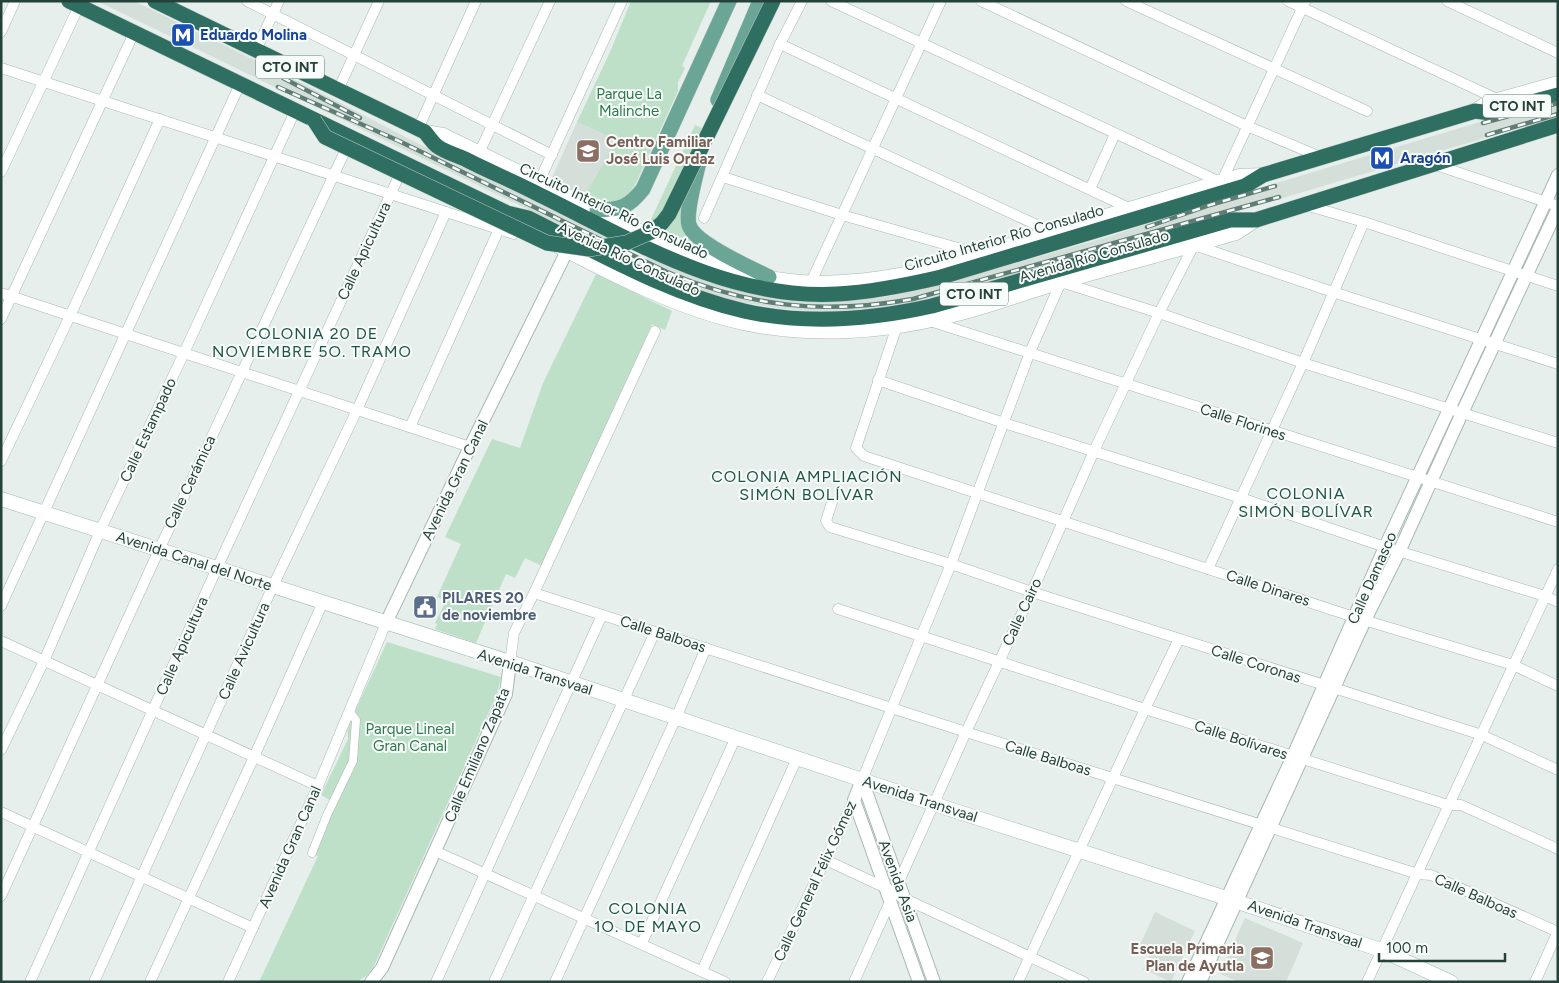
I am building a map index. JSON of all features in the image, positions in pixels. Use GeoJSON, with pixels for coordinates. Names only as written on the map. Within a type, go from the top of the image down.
{"type":"FeatureCollection","features":[{"type":"Feature","properties":{"kind":"highway","name":"Avenida Río Consulado"},"geometry":{"type":"LineString","coordinates":[[155,1],[421,130]]}},
{"type":"Feature","properties":{"kind":"highway"},"geometry":{"type":"LineString","coordinates":[[314,120],[325,137],[547,243],[588,249],[626,243],[642,238],[662,223],[677,201],[773,1]]}},
{"type":"Feature","properties":{"kind":"highway","name":"Avenida Río Consulado"},"geometry":{"type":"LineString","coordinates":[[74,4],[507,213]]}},
{"type":"Feature","properties":{"kind":"highway","name":"CTO INT"},"geometry":{"type":"LineString","coordinates":[[1475,112],[1491,113],[1558,95]]}},
{"type":"Feature","properties":{"kind":"highway","name":"Avenida Río Consulado"},"geometry":{"type":"LineString","coordinates":[[1263,175],[1475,112]]}},
{"type":"Feature","properties":{"kind":"highway","name":"CTO INT"},"geometry":{"type":"LineString","coordinates":[[1528,134],[1558,125]]}},
{"type":"Feature","properties":{"kind":"highway","name":"Circuito Interior Río Consulado"},"geometry":{"type":"LineString","coordinates":[[421,130],[438,147],[618,227],[653,244],[689,267],[744,285],[809,294],[863,292],[895,287],[984,265],[1245,186],[1263,175]]}},
{"type":"Feature","properties":{"kind":"highway","name":"Avenida Río Consulado"},"geometry":{"type":"LineString","coordinates":[[1256,220],[1528,134]]}},
{"type":"Feature","properties":{"kind":"highway","name":"CTO INT"},"geometry":{"type":"LineString","coordinates":[[507,213],[528,218],[602,261],[638,278],[750,312],[790,318],[838,319],[890,315],[932,306],[1230,220],[1256,220]]}},
{"type":"Feature","properties":{"kind":"main road"},"geometry":{"type":"LineString","coordinates":[[597,210],[611,210],[627,205],[643,189],[730,1]]}},
{"type":"Feature","properties":{"kind":"main road"},"geometry":{"type":"LineString","coordinates":[[760,1],[713,111],[703,140],[688,213],[689,226],[700,240],[769,277]]}},
{"type":"Feature","properties":{"kind":"main road","name":"Avenida Río Consulado"},"geometry":{"type":"LineString","coordinates":[[1475,112],[1487,103],[1558,83]]}},
{"type":"Feature","properties":{"kind":"main road","name":"Avenida Río Consulado"},"geometry":{"type":"LineString","coordinates":[[421,130],[442,135],[597,210],[618,227]]}},
{"type":"Feature","properties":{"kind":"main road","name":"CTO INT"},"geometry":{"type":"LineString","coordinates":[[1528,134],[1558,134]]}},
{"type":"Feature","properties":{"kind":"main road","name":"Avenida Río Consulado"},"geometry":{"type":"LineString","coordinates":[[653,244],[746,273],[811,282],[842,283],[897,276],[925,270],[1240,176],[1263,175]]}},
{"type":"Feature","properties":{"kind":"main road","name":"Avenida Río Consulado"},"geometry":{"type":"LineString","coordinates":[[507,213],[524,229],[567,251],[602,261]]}},
{"type":"Feature","properties":{"kind":"main road","name":"Avenida Río Consulado"},"geometry":{"type":"LineString","coordinates":[[638,278],[666,298],[699,311],[763,327],[819,332],[860,330],[946,317],[1236,233],[1256,220]]}},
{"type":"Feature","properties":{"kind":"main road","name":"Avenida Canal del Norte"},"geometry":{"type":"LineString","coordinates":[[1,499],[386,623]]}},
{"type":"Feature","properties":{"kind":"main road","name":"Avenida Transvaal"},"geometry":{"type":"LineString","coordinates":[[386,623],[510,662],[571,684],[1381,950],[1451,982]]}},
{"type":"Feature","properties":{"kind":"street"},"geometry":{"type":"LineString","coordinates":[[1,32],[15,1]]}},
{"type":"Feature","properties":{"kind":"street"},"geometry":{"type":"LineString","coordinates":[[247,1],[552,154]]}},
{"type":"Feature","properties":{"kind":"street"},"geometry":{"type":"LineString","coordinates":[[256,50],[279,1]]}},
{"type":"Feature","properties":{"kind":"street"},"geometry":{"type":"LineString","coordinates":[[338,90],[380,1]]}},
{"type":"Feature","properties":{"kind":"street"},"geometry":{"type":"LineString","coordinates":[[421,130],[432,95],[476,1]]}},
{"type":"Feature","properties":{"kind":"street"},"geometry":{"type":"LineString","coordinates":[[479,153],[550,1]]}},
{"type":"Feature","properties":{"kind":"street"},"geometry":{"type":"LineString","coordinates":[[539,182],[622,1]]}},
{"type":"Feature","properties":{"kind":"street"},"geometry":{"type":"LineString","coordinates":[[704,218],[780,44],[802,1]]}},
{"type":"Feature","properties":{"kind":"street"},"geometry":{"type":"LineString","coordinates":[[832,1],[1221,182],[1304,4]]}},
{"type":"Feature","properties":{"kind":"street"},"geometry":{"type":"LineString","coordinates":[[811,282],[941,1]]}},
{"type":"Feature","properties":{"kind":"street"},"geometry":{"type":"LineString","coordinates":[[981,1],[1247,126],[1323,158]]}},
{"type":"Feature","properties":{"kind":"street"},"geometry":{"type":"LineString","coordinates":[[1126,1],[1367,111]]}},
{"type":"Feature","properties":{"kind":"street"},"geometry":{"type":"LineString","coordinates":[[1288,1],[1304,4],[1499,100]]}},
{"type":"Feature","properties":{"kind":"street"},"geometry":{"type":"LineString","coordinates":[[1446,1],[1558,54]]}},
{"type":"Feature","properties":{"kind":"street"},"geometry":{"type":"LineString","coordinates":[[1,172],[43,82],[74,4]]}},
{"type":"Feature","properties":{"kind":"street"},"geometry":{"type":"LineString","coordinates":[[1,319],[6,295],[103,101],[134,33]]}},
{"type":"Feature","properties":{"kind":"street"},"geometry":{"type":"LineString","coordinates":[[780,44],[1131,209]]}},
{"type":"Feature","properties":{"kind":"street"},"geometry":{"type":"LineString","coordinates":[[1,68],[567,251]]}},
{"type":"Feature","properties":{"kind":"street"},"geometry":{"type":"LineString","coordinates":[[1,606],[240,84]]}},
{"type":"Feature","properties":{"kind":"street"},"geometry":{"type":"LineString","coordinates":[[757,95],[1054,232]]}},
{"type":"Feature","properties":{"kind":"street","name":"Calle Estampado"},"geometry":{"type":"LineString","coordinates":[[1,750],[44,661],[100,531],[295,110]]}},
{"type":"Feature","properties":{"kind":"street"},"geometry":{"type":"LineString","coordinates":[[1,461],[160,119]]}},
{"type":"Feature","properties":{"kind":"street"},"geometry":{"type":"LineString","coordinates":[[1090,189],[1115,134]]}},
{"type":"Feature","properties":{"kind":"street","name":"Calle Cerámica"},"geometry":{"type":"LineString","coordinates":[[1,896],[159,550],[345,151]]}},
{"type":"Feature","properties":{"kind":"street"},"geometry":{"type":"LineString","coordinates":[[1432,163],[1554,205]]}},
{"type":"Feature","properties":{"kind":"street","name":"Calle Damasco"},"geometry":{"type":"LineString","coordinates":[[1188,982],[1232,900],[1298,758],[1360,618],[1386,547],[1424,480],[1488,342],[1526,276],[1554,205],[1558,175]]}},
{"type":"Feature","properties":{"kind":"street","name":"Calle Apicultura"},"geometry":{"type":"LineString","coordinates":[[30,982],[216,568],[399,176]]}},
{"type":"Feature","properties":{"kind":"street"},"geometry":{"type":"LineString","coordinates":[[723,177],[980,254]]}},
{"type":"Feature","properties":{"kind":"street"},"geometry":{"type":"LineString","coordinates":[[1305,205],[1364,222],[1558,286]]}},
{"type":"Feature","properties":{"kind":"street","name":"Calle Damasco"},"geometry":{"type":"LineString","coordinates":[[1488,342],[1512,272],[1554,205]]}},
{"type":"Feature","properties":{"kind":"street","name":"Calle Avicultura"},"geometry":{"type":"LineString","coordinates":[[94,982],[273,586],[357,410],[446,212]]}},
{"type":"Feature","properties":{"kind":"street"},"geometry":{"type":"LineString","coordinates":[[1208,568],[1303,363],[1364,222]]}},
{"type":"Feature","properties":{"kind":"street"},"geometry":{"type":"LineString","coordinates":[[410,427],[499,229]]}},
{"type":"Feature","properties":{"kind":"street"},"geometry":{"type":"LineString","coordinates":[[1194,245],[1558,364]]}},
{"type":"Feature","properties":{"kind":"street","name":"Calle Cairo"},"geometry":{"type":"LineString","coordinates":[[854,982],[998,661],[1064,522],[1094,451],[1159,313],[1194,245]]}},
{"type":"Feature","properties":{"kind":"street","name":"Avenida Gran Canal"},"geometry":{"type":"LineString","coordinates":[[228,982],[318,786],[386,623],[567,251]]}},
{"type":"Feature","properties":{"kind":"street"},"geometry":{"type":"LineString","coordinates":[[862,780],[951,564],[976,492],[1030,352],[1062,282],[1159,313],[1303,363],[1558,443]]}},
{"type":"Feature","properties":{"kind":"street"},"geometry":{"type":"LineString","coordinates":[[6,295],[470,447]]}},
{"type":"Feature","properties":{"kind":"street","name":"Calle Florines"},"geometry":{"type":"LineString","coordinates":[[928,321],[1558,522]]}},
{"type":"Feature","properties":{"kind":"street"},"geometry":{"type":"LineString","coordinates":[[896,326],[878,380],[1004,423],[1241,498],[1399,552],[1545,596],[1558,602]]}},
{"type":"Feature","properties":{"kind":"street","name":"Calle Emiliano Zapata"},"geometry":{"type":"LineString","coordinates":[[371,982],[382,968],[506,694],[514,633],[655,332]]}},
{"type":"Feature","properties":{"kind":"street","name":"Calle Dinares"},"geometry":{"type":"LineString","coordinates":[[878,380],[856,448],[864,456],[1513,666],[1558,686]]}},
{"type":"Feature","properties":{"kind":"street","name":"Calle Damasco"},"geometry":{"type":"LineString","coordinates":[[1360,618],[1399,552],[1424,480]]}},
{"type":"Feature","properties":{"kind":"street","name":"Calle Coronas"},"geometry":{"type":"LineString","coordinates":[[832,502],[826,521],[830,527],[951,564],[1329,688],[1482,735],[1558,770]]}},
{"type":"Feature","properties":{"kind":"street"},"geometry":{"type":"LineString","coordinates":[[1367,982],[1558,569]]}},
{"type":"Feature","properties":{"kind":"street","name":"Calle Balboas"},"geometry":{"type":"LineString","coordinates":[[534,593],[1266,828],[1418,874],[1431,875],[1558,932]]}},
{"type":"Feature","properties":{"kind":"street"},"geometry":{"type":"LineString","coordinates":[[150,982],[323,602]]}},
{"type":"Feature","properties":{"kind":"street","name":"Calle Bolívares"},"geometry":{"type":"LineString","coordinates":[[838,609],[1298,758],[1448,805],[1461,805],[1558,849]]}},
{"type":"Feature","properties":{"kind":"street"},"geometry":{"type":"LineString","coordinates":[[436,982],[484,872],[602,615]]}},
{"type":"Feature","properties":{"kind":"street"},"geometry":{"type":"LineString","coordinates":[[494,982],[655,632]]}},
{"type":"Feature","properties":{"kind":"street"},"geometry":{"type":"LineString","coordinates":[[1018,982],[1179,639]]}},
{"type":"Feature","properties":{"kind":"street"},"geometry":{"type":"LineString","coordinates":[[1,641],[318,786]]}},
{"type":"Feature","properties":{"kind":"street"},"geometry":{"type":"LineString","coordinates":[[555,982],[676,718],[706,648]]}},
{"type":"Feature","properties":{"kind":"street","name":"Avenida Gran Canal"},"geometry":{"type":"LineString","coordinates":[[312,853],[353,761],[356,720],[349,711]]}},
{"type":"Feature","properties":{"kind":"street"},"geometry":{"type":"LineString","coordinates":[[642,943],[736,737]]}},
{"type":"Feature","properties":{"kind":"street"},"geometry":{"type":"LineString","coordinates":[[702,971],[797,758]]}},
{"type":"Feature","properties":{"kind":"street","name":"Calle General Félix Gómez"},"geometry":{"type":"LineString","coordinates":[[767,982],[862,780]]}},
{"type":"Feature","properties":{"kind":"street","name":"Avenida Asia"},"geometry":{"type":"LineString","coordinates":[[862,780],[919,982]]}},
{"type":"Feature","properties":{"kind":"street","name":"Avenida Asia"},"geometry":{"type":"LineString","coordinates":[[854,800],[934,982]]}},
{"type":"Feature","properties":{"kind":"street"},"geometry":{"type":"LineString","coordinates":[[1,812],[253,928]]}},
{"type":"Feature","properties":{"kind":"street"},"geometry":{"type":"LineString","coordinates":[[435,851],[725,982]]}},
{"type":"Feature","properties":{"kind":"street"},"geometry":{"type":"LineString","coordinates":[[826,860],[1084,982]]}},
{"type":"Feature","properties":{"kind":"street","name":"Calle Damasco"},"geometry":{"type":"LineString","coordinates":[[1200,982],[1232,900]]}},
{"type":"Feature","properties":{"kind":"street"},"geometry":{"type":"LineString","coordinates":[[1535,982],[1558,932]]}},
{"type":"Feature","properties":{"kind":"shaded area"},"geometry":{"type":"Polygon","coordinates":[[[97,1],[134,1],[612,239],[608,248],[97,1]]]}},
{"type":"Feature","properties":{"kind":"shaded area"},"geometry":{"type":"Polygon","coordinates":[[[1558,100],[1558,118],[1175,230],[912,304],[861,311],[824,312],[777,308],[741,302],[708,293],[643,265],[648,256],[687,274],[729,287],[839,301],[885,297],[939,285],[1111,236],[1200,206],[1558,100]]]}},
{"type":"Feature","properties":{"kind":"shaded area","name":"Centro Familiar José Luis Ordaz"},"geometry":{"type":"Polygon","coordinates":[[[577,122],[617,140],[591,194],[584,197],[550,182],[577,122]]]}},
{"type":"Feature","properties":{"kind":"shaded area"},"geometry":{"type":"Polygon","coordinates":[[[1155,912],[1195,931],[1171,982],[1143,969],[1152,951],[1140,945],[1155,912]]]}},
{"type":"Feature","properties":{"kind":"shaded area","name":"Escuela Primaria Plan de Ayutla"},"geometry":{"type":"Polygon","coordinates":[[[1245,918],[1303,943],[1286,982],[1239,982],[1220,974],[1245,918]]]}},
{"type":"Feature","properties":{"kind":"green space","name":"Parque La Malinche"},"geometry":{"type":"Polygon","coordinates":[[[631,1],[711,1],[682,66],[685,68],[678,82],[678,91],[636,183],[618,210],[584,197],[617,140],[577,122],[610,52],[631,1]]]}},
{"type":"Feature","properties":{"kind":"green space"},"geometry":{"type":"Polygon","coordinates":[[[695,125],[702,128],[683,215],[697,251],[647,228],[695,125]]]}},
{"type":"Feature","properties":{"kind":"green space"},"geometry":{"type":"Polygon","coordinates":[[[596,274],[672,311],[665,330],[652,324],[542,566],[525,558],[515,578],[506,574],[476,643],[435,629],[437,624],[435,623],[446,601],[437,597],[461,544],[445,537],[492,439],[520,448],[543,383],[596,274]]]}},
{"type":"Feature","properties":{"kind":"green space","name":"Parque Lineal Gran Canal"},"geometry":{"type":"Polygon","coordinates":[[[387,642],[501,677],[497,694],[373,968],[357,982],[259,982],[318,856],[308,851],[330,800],[321,795],[348,739],[347,725],[387,642]]]}},
{"type":"Feature","properties":{"kind":"railway"},"geometry":{"type":"LineString","coordinates":[[283,78],[360,118]]}},
{"type":"Feature","properties":{"kind":"railway"},"geometry":{"type":"LineString","coordinates":[[278,87],[399,141],[667,272],[728,293],[788,305],[818,307],[849,306],[913,299],[1279,197]]}},
{"type":"Feature","properties":{"kind":"railway"},"geometry":{"type":"LineString","coordinates":[[1483,123],[1558,103]]}},
{"type":"Feature","properties":{"kind":"railway"},"geometry":{"type":"LineString","coordinates":[[1487,135],[1558,114]]}},
{"type":"Feature","properties":{"kind":"railway"},"geometry":{"type":"LineString","coordinates":[[1147,227],[1210,205],[1275,186]]}},
{"type":"Feature","properties":{"kind":"place","name":"Eduardo Molina"},"geometry":{"type":"Point","coordinates":[183,35]}},
{"type":"Feature","properties":{"kind":"place","name":"Centro Familiar José Luis Ordaz"},"geometry":{"type":"Point","coordinates":[588,151]}},
{"type":"Feature","properties":{"kind":"place","name":"Aragón"},"geometry":{"type":"Point","coordinates":[1382,158]}},
{"type":"Feature","properties":{"kind":"place","name":"PILARES 20 de noviembre"},"geometry":{"type":"Point","coordinates":[425,607]}},
{"type":"Feature","properties":{"kind":"place","name":"Escuela Primaria Plan de Ayutla"},"geometry":{"type":"Point","coordinates":[1262,958]}},
{"type":"Feature","properties":{"kind":"district","name":"COLONIA 20 DE NOVIEMBRE 5O. TRAMO"},"geometry":{"type":"Point","coordinates":[312,342]}},
{"type":"Feature","properties":{"kind":"district","name":"COLONIA AMPLIACIÓN SIMÓN BOLÍVAR"},"geometry":{"type":"Point","coordinates":[807,485]}},
{"type":"Feature","properties":{"kind":"district","name":"COLONIA SIMÓN BOLÍVAR"},"geometry":{"type":"Point","coordinates":[1306,502]}},
{"type":"Feature","properties":{"kind":"district","name":"COLONIA 1O. DE MAYO"},"geometry":{"type":"Point","coordinates":[648,917]}}]}
